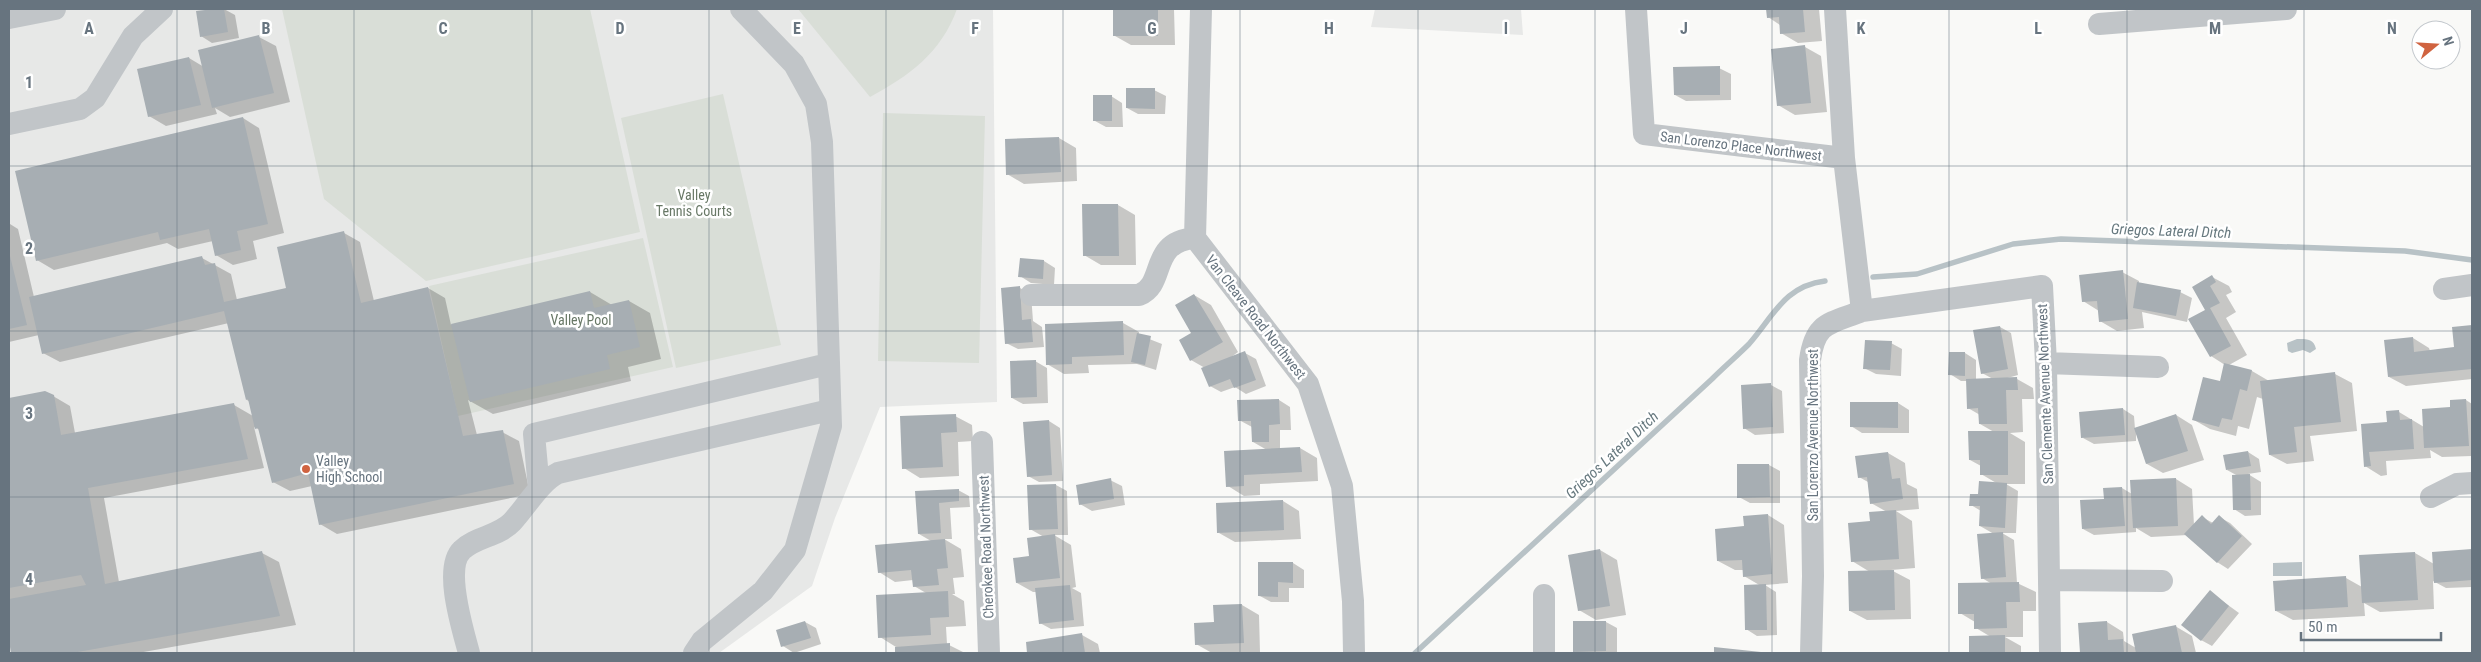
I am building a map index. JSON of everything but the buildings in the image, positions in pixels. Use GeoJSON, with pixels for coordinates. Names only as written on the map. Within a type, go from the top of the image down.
{"type":"FeatureCollection","features":[{"type":"Feature","properties":{"kind":"street"},"geometry":{"type":"LineString","coordinates":[[9,18],[55,9]]}},
{"type":"Feature","properties":{"kind":"street"},"geometry":{"type":"LineString","coordinates":[[9,124],[80,109],[95,98],[133,36],[162,9]]}},
{"type":"Feature","properties":{"kind":"street"},"geometry":{"type":"LineString","coordinates":[[694,653],[702,641],[763,591],[795,550],[831,426],[822,142],[816,104],[794,64],[741,9]]}},
{"type":"Feature","properties":{"kind":"street"},"geometry":{"type":"LineString","coordinates":[[1031,295],[1139,295],[1148,290],[1166,252],[1174,242],[1195,238],[1201,9]]}},
{"type":"Feature","properties":{"kind":"street","name":"San Lorenzo Place Northwest"},"geometry":{"type":"LineString","coordinates":[[1636,9],[1644,134],[1844,158]]}},
{"type":"Feature","properties":{"kind":"street"},"geometry":{"type":"LineString","coordinates":[[1835,9],[1844,158],[1862,311]]}},
{"type":"Feature","properties":{"kind":"street"},"geometry":{"type":"LineString","coordinates":[[2099,24],[2286,9]]}},
{"type":"Feature","properties":{"kind":"street","name":"Van Cleave Road Northwest"},"geometry":{"type":"LineString","coordinates":[[1195,238],[1308,384],[1342,486],[1352,600],[1354,653]]}},
{"type":"Feature","properties":{"kind":"street"},"geometry":{"type":"LineString","coordinates":[[2444,289],[2472,285]]}},
{"type":"Feature","properties":{"kind":"street","name":"San Clemente Avenue Northwest"},"geometry":{"type":"LineString","coordinates":[[1862,311],[2042,286],[2046,363],[2050,653]]}},
{"type":"Feature","properties":{"kind":"street","name":"San Lorenzo Avenue Northwest"},"geometry":{"type":"LineString","coordinates":[[1811,653],[1814,576],[1810,360],[1812,342],[1819,329],[1862,311]]}},
{"type":"Feature","properties":{"kind":"street"},"geometry":{"type":"LineString","coordinates":[[2046,363],[2158,367]]}},
{"type":"Feature","properties":{"kind":"street"},"geometry":{"type":"LineString","coordinates":[[539,490],[534,434],[828,364]]}},
{"type":"Feature","properties":{"kind":"street"},"geometry":{"type":"LineString","coordinates":[[468,653],[454,584],[455,562],[462,550],[510,525],[547,478],[558,473],[830,410]]}},
{"type":"Feature","properties":{"kind":"street","name":"Cherokee Road Northwest"},"geometry":{"type":"LineString","coordinates":[[982,442],[989,653]]}},
{"type":"Feature","properties":{"kind":"street"},"geometry":{"type":"LineString","coordinates":[[2431,497],[2457,484],[2472,483]]}},
{"type":"Feature","properties":{"kind":"street"},"geometry":{"type":"LineString","coordinates":[[2049,580],[2162,581]]}},
{"type":"Feature","properties":{"kind":"street"},"geometry":{"type":"LineString","coordinates":[[1544,595],[1544,653]]}},
{"type":"Feature","properties":{"kind":"shaded area","name":"Valley High School"},"geometry":{"type":"Polygon","coordinates":[[[9,9],[993,9],[997,402],[880,407],[835,518],[812,586],[719,653],[9,653],[9,9]]]}},
{"type":"Feature","properties":{"kind":"shaded area"},"geometry":{"type":"Polygon","coordinates":[[[1375,9],[1521,9],[1523,35],[1371,27],[1375,9]]]}},
{"type":"Feature","properties":{"kind":"shaded area"},"geometry":{"type":"Polygon","coordinates":[[[2297,339],[2311,341],[2316,349],[2310,353],[2303,350],[2292,353],[2288,351],[2287,343],[2297,339]]]}},
{"type":"Feature","properties":{"kind":"shaded area"},"geometry":{"type":"Polygon","coordinates":[[[2302,562],[2302,576],[2273,576],[2273,563],[2302,562]]]}},
{"type":"Feature","properties":{"kind":"green space"},"geometry":{"type":"Polygon","coordinates":[[[282,9],[590,9],[640,232],[426,281],[324,199],[282,9]]]}},
{"type":"Feature","properties":{"kind":"green space"},"geometry":{"type":"Polygon","coordinates":[[[798,9],[957,9],[950,25],[933,51],[898,81],[870,97],[798,9]]]}},
{"type":"Feature","properties":{"kind":"green space","name":"Valley Tennis Courts"},"geometry":{"type":"Polygon","coordinates":[[[723,94],[781,345],[676,368],[621,118],[723,94]]]}},
{"type":"Feature","properties":{"kind":"green space"},"geometry":{"type":"Polygon","coordinates":[[[883,113],[985,116],[979,363],[878,361],[883,113]]]}},
{"type":"Feature","properties":{"kind":"green space","name":"Valley Pool"},"geometry":{"type":"Polygon","coordinates":[[[643,238],[673,367],[458,416],[429,286],[643,238]]]}},
{"type":"Feature","properties":{"kind":"waterway","name":"Griegos Lateral Ditch"},"geometry":{"type":"LineString","coordinates":[[1873,277],[1917,274],[2013,244],[2061,239],[2405,251],[2472,260]]}},
{"type":"Feature","properties":{"kind":"waterway","name":"Griegos Lateral Ditch"},"geometry":{"type":"LineString","coordinates":[[1415,653],[1749,344],[1789,296],[1799,289],[1825,281]]}},
{"type":"Feature","properties":{"kind":"place","name":"Valley High School"},"geometry":{"type":"Point","coordinates":[306,469]}}]}
